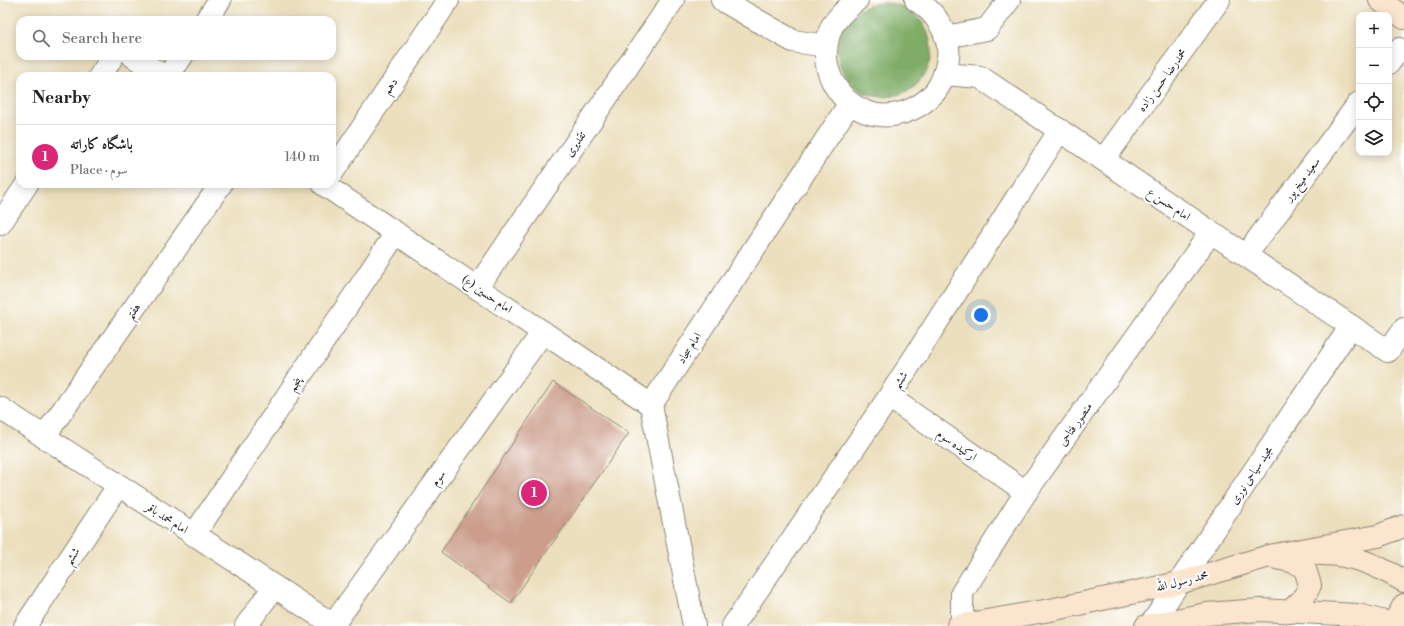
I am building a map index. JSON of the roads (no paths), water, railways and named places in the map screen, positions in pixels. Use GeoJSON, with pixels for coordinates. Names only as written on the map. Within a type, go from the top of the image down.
{"type":"FeatureCollection","features":[{"type":"Feature","properties":{"kind":"street"},"geometry":{"type":"LineString","coordinates":[[209,16],[220,0]]}},
{"type":"Feature","properties":{"kind":"street","name":"دهم"},"geometry":{"type":"LineString","coordinates":[[336,166],[448,0]]}},
{"type":"Feature","properties":{"kind":"street","name":"تقدیری"},"geometry":{"type":"LineString","coordinates":[[477,288],[673,0]]}},
{"type":"Feature","properties":{"kind":"street"},"geometry":{"type":"LineString","coordinates":[[722,0],[793,41],[826,46]]}},
{"type":"Feature","properties":{"kind":"street"},"geometry":{"type":"LineString","coordinates":[[857,0],[842,12],[831,28],[826,46],[826,62],[830,78],[838,92],[850,103],[866,112],[885,115],[904,113],[922,104],[936,91],[945,74],[948,56],[946,37],[938,20],[926,7],[916,0]]}},
{"type":"Feature","properties":{"kind":"street"},"geometry":{"type":"LineString","coordinates":[[946,37],[987,29],[1009,0]]}},
{"type":"Feature","properties":{"kind":"street","name":"محمدرضا حسن زاده"},"geometry":{"type":"LineString","coordinates":[[1104,159],[1219,0]]}},
{"type":"Feature","properties":{"kind":"street"},"geometry":{"type":"LineString","coordinates":[[1380,0],[1404,18]]}},
{"type":"Feature","properties":{"kind":"street"},"geometry":{"type":"LineString","coordinates":[[103,72],[110,60]]}},
{"type":"Feature","properties":{"kind":"street"},"geometry":{"type":"LineString","coordinates":[[139,60],[157,72]]}},
{"type":"Feature","properties":{"kind":"street"},"geometry":{"type":"LineString","coordinates":[[171,72],[179,60]]}},
{"type":"Feature","properties":{"kind":"street","name":"امام حسن ع"},"geometry":{"type":"LineString","coordinates":[[945,74],[980,76],[1388,351],[1404,329]]}},
{"type":"Feature","properties":{"kind":"street","name":"امام سجاد"},"geometry":{"type":"LineString","coordinates":[[651,405],[850,103]]}},
{"type":"Feature","properties":{"kind":"street","name":"سعید میخ پور"},"geometry":{"type":"LineString","coordinates":[[1246,255],[1356,107]]}},
{"type":"Feature","properties":{"kind":"street","name":"ششم"},"geometry":{"type":"LineString","coordinates":[[733,626],[889,397],[1060,130]]}},
{"type":"Feature","properties":{"kind":"street"},"geometry":{"type":"LineString","coordinates":[[0,224],[24,188]]}},
{"type":"Feature","properties":{"kind":"street","name":"هفتم"},"geometry":{"type":"LineString","coordinates":[[44,437],[218,188]]}},
{"type":"Feature","properties":{"kind":"street","name":"امام حسین (ع)"},"geometry":{"type":"LineString","coordinates":[[335,188],[396,233],[651,405]]}},
{"type":"Feature","properties":{"kind":"street","name":"منصور فتاحی"},"geometry":{"type":"LineString","coordinates":[[960,626],[962,593],[1026,492],[1211,232]]}},
{"type":"Feature","properties":{"kind":"street","name":"پنجم"},"geometry":{"type":"LineString","coordinates":[[194,535],[396,233]]}},
{"type":"Feature","properties":{"kind":"street","name":"مجید سیاحی نوری"},"geometry":{"type":"LineString","coordinates":[[1149,626],[1351,326]]}},
{"type":"Feature","properties":{"kind":"street","name":"سوم"},"geometry":{"type":"LineString","coordinates":[[334,625],[543,332]]}},
{"type":"Feature","properties":{"kind":"street","name":"ارکیده سوم"},"geometry":{"type":"LineString","coordinates":[[889,397],[1026,492]]}},
{"type":"Feature","properties":{"kind":"street"},"geometry":{"type":"LineString","coordinates":[[651,405],[694,626]]}},
{"type":"Feature","properties":{"kind":"street","name":"امام محمد باقر"},"geometry":{"type":"LineString","coordinates":[[0,408],[334,625]]}},
{"type":"Feature","properties":{"kind":"street","name":"ششم"},"geometry":{"type":"LineString","coordinates":[[25,626],[118,486]]}},
{"type":"Feature","properties":{"kind":"street","name":"محمد رسول الله"},"geometry":{"type":"LineString","coordinates":[[960,626],[1050,610],[1179,583],[1269,556],[1378,536],[1404,526]]}},
{"type":"Feature","properties":{"kind":"street"},"geometry":{"type":"LineString","coordinates":[[1269,556],[1333,554],[1362,561],[1381,568],[1404,581]]}},
{"type":"Feature","properties":{"kind":"street"},"geometry":{"type":"LineString","coordinates":[[1269,556],[1295,562],[1305,569],[1310,585],[1303,599],[1289,619]]}},
{"type":"Feature","properties":{"kind":"street"},"geometry":{"type":"LineString","coordinates":[[246,626],[274,587]]}},
{"type":"Feature","properties":{"kind":"street"},"geometry":{"type":"LineString","coordinates":[[1149,626],[1206,614],[1260,610],[1289,619],[1358,615],[1394,625],[1404,605]]}},
{"type":"Feature","properties":{"kind":"place","name":"باشگاه کاراته"},"geometry":{"type":"Point","coordinates":[534,493]}}]}
